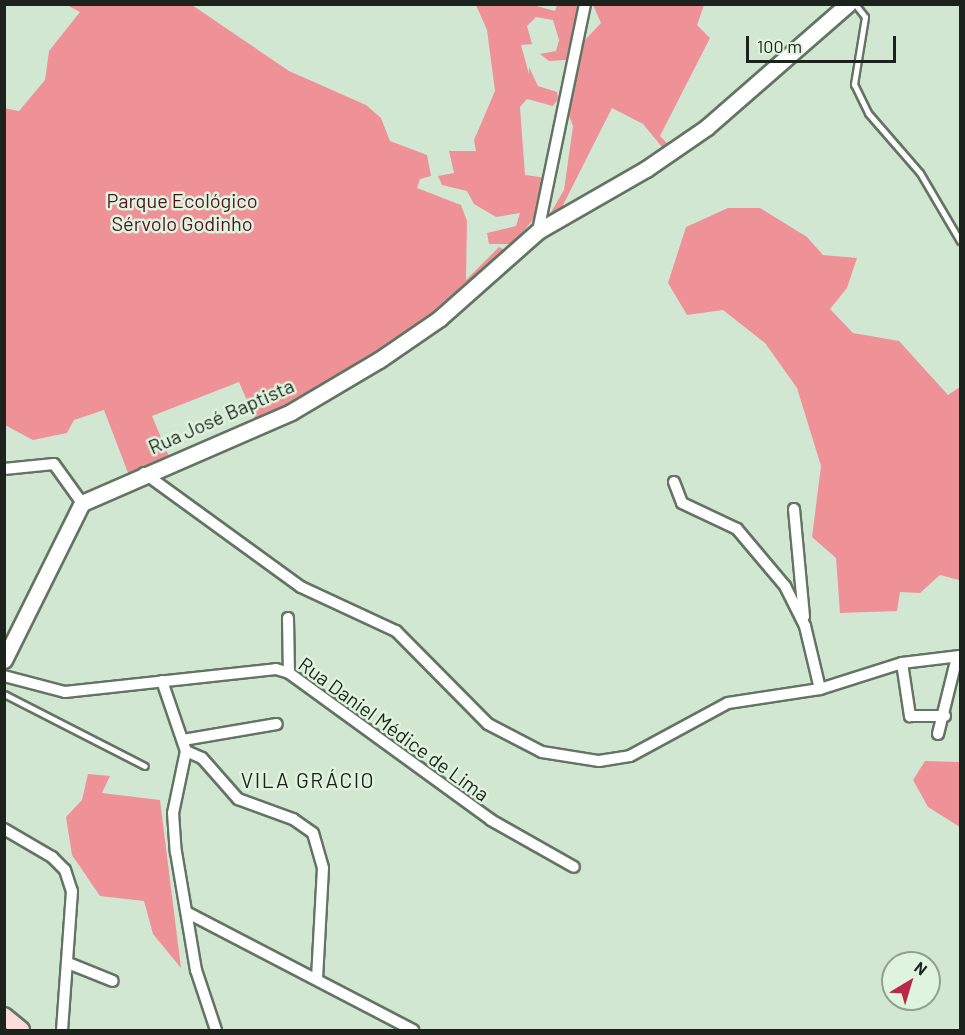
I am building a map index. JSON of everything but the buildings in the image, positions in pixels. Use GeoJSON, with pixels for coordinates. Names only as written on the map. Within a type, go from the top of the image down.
{"type":"FeatureCollection","features":[{"type":"Feature","properties":{"kind":"main road"},"geometry":{"type":"LineString","coordinates":[[4,1016],[21,1030]]}},
{"type":"Feature","properties":{"kind":"street"},"geometry":{"type":"LineString","coordinates":[[538,231],[585,4]]}},
{"type":"Feature","properties":{"kind":"street","name":"Rua José Baptista"},"geometry":{"type":"LineString","coordinates":[[82,503],[144,473],[291,412],[379,360],[440,318],[538,231],[646,169],[707,127],[848,4]]}},
{"type":"Feature","properties":{"kind":"street"},"geometry":{"type":"LineString","coordinates":[[4,469],[54,464],[82,503],[4,660]]}},
{"type":"Feature","properties":{"kind":"street"},"geometry":{"type":"LineString","coordinates":[[144,473],[301,587],[396,632],[488,724],[542,752],[599,761],[630,756],[728,703],[820,689],[902,663],[959,657],[945,716],[938,734]]}},
{"type":"Feature","properties":{"kind":"street"},"geometry":{"type":"LineString","coordinates":[[674,482],[682,502],[737,529],[758,548],[805,626]]}},
{"type":"Feature","properties":{"kind":"street"},"geometry":{"type":"LineString","coordinates":[[794,509],[805,626],[820,689]]}},
{"type":"Feature","properties":{"kind":"street"},"geometry":{"type":"LineString","coordinates":[[288,618],[289,673]]}},
{"type":"Feature","properties":{"kind":"street"},"geometry":{"type":"LineString","coordinates":[[902,663],[910,716],[945,716]]}},
{"type":"Feature","properties":{"kind":"street","name":"Rua Daniel Médice de Lima"},"geometry":{"type":"LineString","coordinates":[[4,676],[65,692],[276,669],[289,673],[491,820],[574,867]]}},
{"type":"Feature","properties":{"kind":"street"},"geometry":{"type":"LineString","coordinates":[[162,681],[185,745],[173,813],[196,970],[213,1028]]}},
{"type":"Feature","properties":{"kind":"street"},"geometry":{"type":"LineString","coordinates":[[185,745],[277,723]]}},
{"type":"Feature","properties":{"kind":"street"},"geometry":{"type":"LineString","coordinates":[[185,745],[207,763],[238,799],[293,819],[313,834],[324,868],[317,978]]}},
{"type":"Feature","properties":{"kind":"street"},"geometry":{"type":"LineString","coordinates":[[4,829],[65,870],[72,891],[62,1030]]}},
{"type":"Feature","properties":{"kind":"street"},"geometry":{"type":"LineString","coordinates":[[188,913],[317,978],[413,1030]]}},
{"type":"Feature","properties":{"kind":"street"},"geometry":{"type":"LineString","coordinates":[[68,963],[113,981]]}},
{"type":"Feature","properties":{"kind":"lane"},"geometry":{"type":"LineString","coordinates":[[855,4],[865,17],[854,84],[868,113],[920,173],[960,242]]}},
{"type":"Feature","properties":{"kind":"lane"},"geometry":{"type":"LineString","coordinates":[[4,694],[145,766]]}},
{"type":"Feature","properties":{"kind":"green space","name":"Parque Ecológico Sérvolo Godinho"},"geometry":{"type":"Polygon","coordinates":[[[67,5],[192,5],[289,71],[366,105],[381,118],[390,141],[427,155],[431,176],[420,179],[417,188],[461,205],[467,221],[466,280],[499,247],[505,250],[452,301],[360,367],[256,422],[239,382],[152,416],[170,459],[130,478],[104,410],[74,420],[67,433],[33,440],[5,425],[4,108],[19,111],[45,80],[49,51],[80,12],[67,5]]]}},
{"type":"Feature","properties":{"kind":"green space"},"geometry":{"type":"Polygon","coordinates":[[[476,5],[533,5],[555,11],[557,5],[578,5],[566,60],[549,61],[540,54],[556,51],[559,40],[553,20],[536,17],[527,26],[532,44],[521,45],[529,74],[529,67],[538,86],[557,92],[558,99],[553,106],[527,99],[520,107],[525,175],[547,178],[537,215],[513,244],[489,244],[487,233],[516,226],[520,213],[496,217],[474,204],[467,191],[442,185],[438,176],[454,173],[449,151],[476,151],[474,140],[495,91],[487,30],[476,5]]]}},
{"type":"Feature","properties":{"kind":"green space"},"geometry":{"type":"Polygon","coordinates":[[[593,5],[704,5],[697,25],[710,38],[660,136],[667,143],[662,147],[643,124],[612,108],[558,215],[546,221],[564,190],[573,126],[567,110],[578,60],[585,40],[601,23],[593,5]]]}},
{"type":"Feature","properties":{"kind":"green space"},"geometry":{"type":"Polygon","coordinates":[[[728,208],[760,208],[807,237],[823,255],[857,258],[847,288],[830,309],[853,333],[899,341],[948,395],[960,387],[960,595],[959,580],[940,575],[920,593],[900,592],[897,611],[840,613],[836,558],[812,537],[821,466],[797,388],[765,343],[723,310],[687,315],[668,283],[686,227],[728,208]]]}},
{"type":"Feature","properties":{"kind":"green space"},"geometry":{"type":"Polygon","coordinates":[[[925,761],[960,762],[960,827],[928,807],[913,780],[925,761]]]}},
{"type":"Feature","properties":{"kind":"green space"},"geometry":{"type":"Polygon","coordinates":[[[88,774],[110,776],[102,793],[160,800],[181,968],[153,934],[144,901],[100,896],[72,855],[66,817],[82,800],[88,774]]]}},
{"type":"Feature","properties":{"kind":"district","name":"VILA GRÁCIO"},"geometry":{"type":"Point","coordinates":[308,780]}}]}
